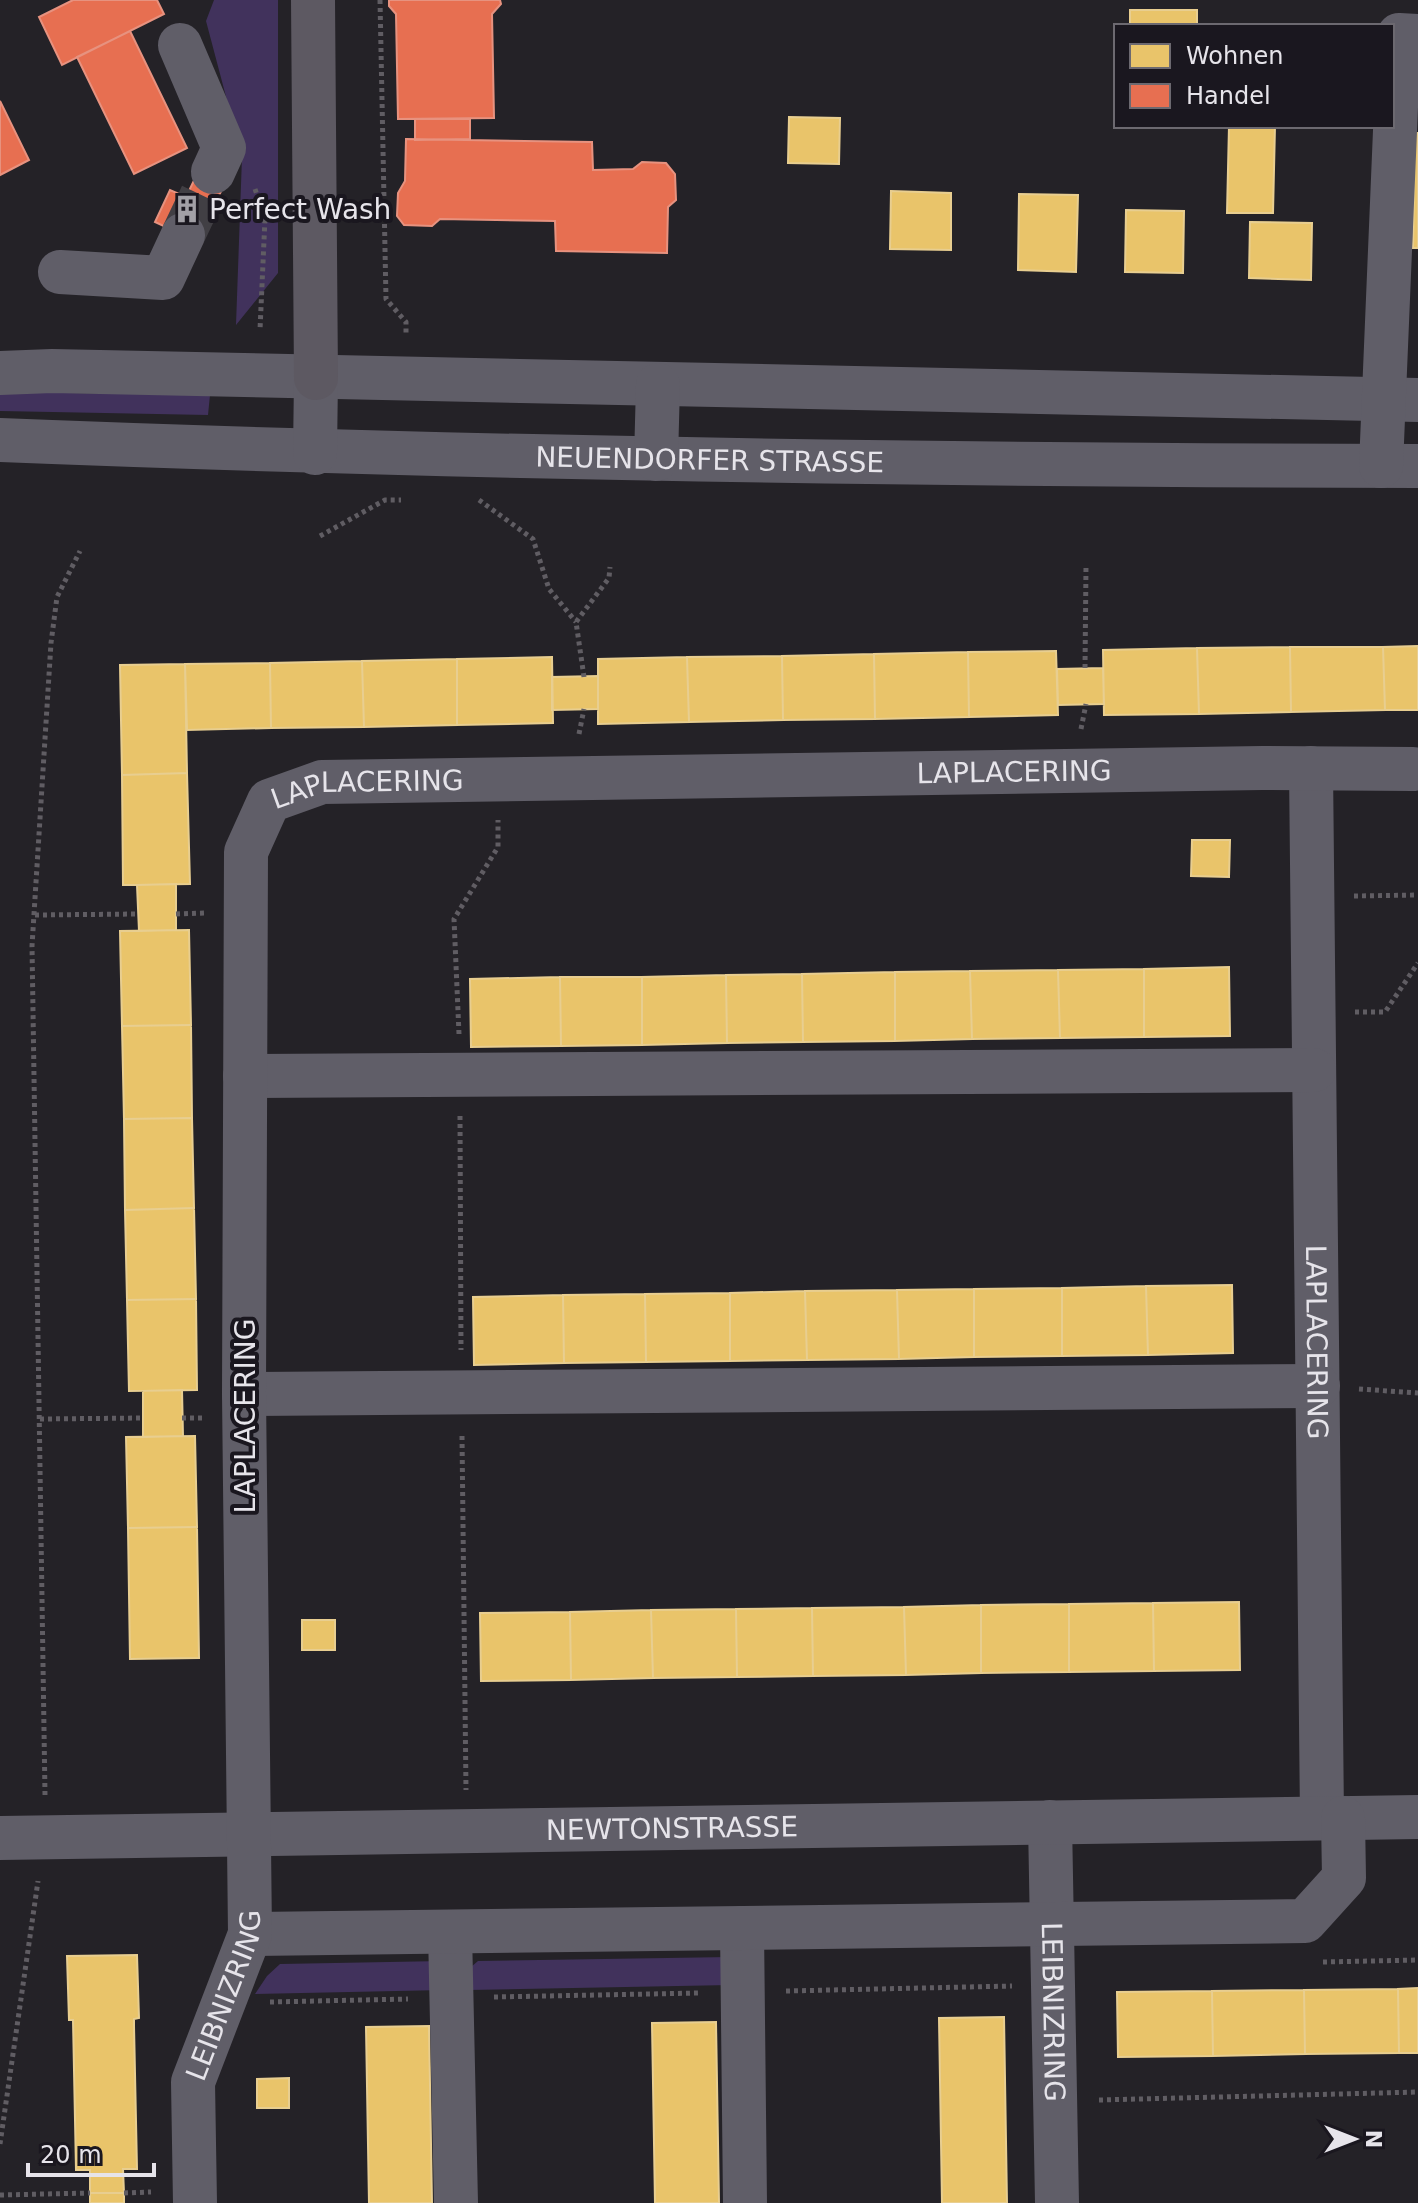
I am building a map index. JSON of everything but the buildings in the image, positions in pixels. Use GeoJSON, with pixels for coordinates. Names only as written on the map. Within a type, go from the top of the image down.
{"type":"FeatureCollection","features":[{"type":"Feature","properties":{"kind":"highway"},"geometry":{"type":"LineString","coordinates":[[313,0],[316,378]]}},
{"type":"Feature","properties":{"kind":"street"},"geometry":{"type":"LineString","coordinates":[[1400,466],[1399,35],[1418,36]]}},
{"type":"Feature","properties":{"kind":"street"},"geometry":{"type":"LineString","coordinates":[[180,45],[218,160]]}},
{"type":"Feature","properties":{"kind":"street"},"geometry":{"type":"LineString","coordinates":[[60,272],[163,278],[183,235]]}},
{"type":"Feature","properties":{"kind":"street"},"geometry":{"type":"LineString","coordinates":[[0,373],[52,371],[1401,400]]}},
{"type":"Feature","properties":{"kind":"street"},"geometry":{"type":"LineString","coordinates":[[315,453],[316,378]]}},
{"type":"Feature","properties":{"kind":"street"},"geometry":{"type":"LineString","coordinates":[[656,459],[658,385]]}},
{"type":"Feature","properties":{"kind":"street","name":"NEUENDORFER STRASSE"},"geometry":{"type":"LineString","coordinates":[[0,440],[315,453],[874,464],[1400,466]]}},
{"type":"Feature","properties":{"kind":"street","name":"LAPLACERING"},"geometry":{"type":"LineString","coordinates":[[1311,768],[1318,1386],[1332,1818]]}},
{"type":"Feature","properties":{"kind":"street","name":"LAPLACERING"},"geometry":{"type":"LineString","coordinates":[[248,1834],[244,1394],[246,852],[269,801],[322,782],[1413,769]]}},
{"type":"Feature","properties":{"kind":"street"},"geometry":{"type":"LineString","coordinates":[[245,1076],[1314,1070]]}},
{"type":"Feature","properties":{"kind":"street"},"geometry":{"type":"LineString","coordinates":[[244,1394],[1318,1386]]}},
{"type":"Feature","properties":{"kind":"street","name":"NEWTONSTRASSE"},"geometry":{"type":"LineString","coordinates":[[0,1838],[1418,1817]]}},
{"type":"Feature","properties":{"kind":"street"},"geometry":{"type":"LineString","coordinates":[[250,1934],[1305,1921],[1344,1878],[1332,1818]]}},
{"type":"Feature","properties":{"kind":"street","name":"LEIBNIZRING"},"geometry":{"type":"LineString","coordinates":[[1050,1822],[1057,2203]]}},
{"type":"Feature","properties":{"kind":"street","name":"LEIBNIZRING"},"geometry":{"type":"LineString","coordinates":[[195,2203],[193,2082],[250,1934],[248,1834]]}},
{"type":"Feature","properties":{"kind":"street"},"geometry":{"type":"LineString","coordinates":[[742,1928],[745,2203]]}},
{"type":"Feature","properties":{"kind":"street"},"geometry":{"type":"LineString","coordinates":[[450,1932],[456,2203]]}},
{"type":"Feature","properties":{"kind":"path"},"geometry":{"type":"LineString","coordinates":[[380,0],[386,299],[406,322]]}},
{"type":"Feature","properties":{"kind":"path"},"geometry":{"type":"LineString","coordinates":[[218,160],[250,174],[265,218],[260,330]]}},
{"type":"Feature","properties":{"kind":"path"},"geometry":{"type":"LineString","coordinates":[[477,499],[533,539],[549,589],[576,622],[584,677]]}},
{"type":"Feature","properties":{"kind":"path"},"geometry":{"type":"LineString","coordinates":[[320,536],[385,500],[409,500]]}},
{"type":"Feature","properties":{"kind":"path"},"geometry":{"type":"LineString","coordinates":[[0,2144],[45,1837],[32,946],[55,612],[57,597],[80,551]]}},
{"type":"Feature","properties":{"kind":"path"},"geometry":{"type":"LineString","coordinates":[[1085,668],[1086,566]]}},
{"type":"Feature","properties":{"kind":"path"},"geometry":{"type":"LineString","coordinates":[[576,622],[609,578],[610,567]]}},
{"type":"Feature","properties":{"kind":"path"},"geometry":{"type":"LineString","coordinates":[[1079,742],[1086,704]]}},
{"type":"Feature","properties":{"kind":"path"},"geometry":{"type":"LineString","coordinates":[[579,737],[584,709]]}},
{"type":"Feature","properties":{"kind":"path"},"geometry":{"type":"LineString","coordinates":[[466,1831],[460,1073],[454,919],[498,847],[497,779]]}},
{"type":"Feature","properties":{"kind":"path"},"geometry":{"type":"LineString","coordinates":[[1313,897],[1418,895]]}},
{"type":"Feature","properties":{"kind":"path"},"geometry":{"type":"LineString","coordinates":[[176,914],[218,913]]}},
{"type":"Feature","properties":{"kind":"path"},"geometry":{"type":"LineString","coordinates":[[34,915],[138,914]]}},
{"type":"Feature","properties":{"kind":"path"},"geometry":{"type":"LineString","coordinates":[[1314,1013],[1385,1012],[1418,963]]}},
{"type":"Feature","properties":{"kind":"path"},"geometry":{"type":"LineString","coordinates":[[1318,1386],[1418,1393]]}},
{"type":"Feature","properties":{"kind":"path"},"geometry":{"type":"LineString","coordinates":[[40,1419],[143,1418]]}},
{"type":"Feature","properties":{"kind":"path"},"geometry":{"type":"LineString","coordinates":[[222,2003],[1053,1985]]}},
{"type":"Feature","properties":{"kind":"path"},"geometry":{"type":"LineString","coordinates":[[0,2066],[11,2066]]}},
{"type":"Feature","properties":{"kind":"path"},"geometry":{"type":"LineString","coordinates":[[1055,2101],[1418,2092]]}},
{"type":"Feature","properties":{"kind":"path"},"geometry":{"type":"LineString","coordinates":[[0,2195],[90,2193]]}},
{"type":"Feature","properties":{"kind":"shaded area"},"geometry":{"type":"Polygon","coordinates":[[[214,0],[278,0],[278,273],[236,325],[242,157],[206,21],[214,0]]]}},
{"type":"Feature","properties":{"kind":"shaded area"},"geometry":{"type":"Polygon","coordinates":[[[0,392],[210,395],[208,415],[0,411],[0,392]]]}},
{"type":"Feature","properties":{"kind":"shaded area"},"geometry":{"type":"Polygon","coordinates":[[[730,1957],[731,1985],[468,1990],[471,1967],[478,1961],[730,1957]]]}},
{"type":"Feature","properties":{"kind":"shaded area"},"geometry":{"type":"Polygon","coordinates":[[[443,1961],[444,1990],[255,1994],[280,1964],[443,1961]]]}},
{"type":"Feature","properties":{"kind":"tunnel"},"geometry":{"type":"LineString","coordinates":[[183,235],[213,172]]}},
{"type":"Feature","properties":{"kind":"place","name":"Perfect Wash"},"geometry":{"type":"Point","coordinates":[187,209]}}]}
